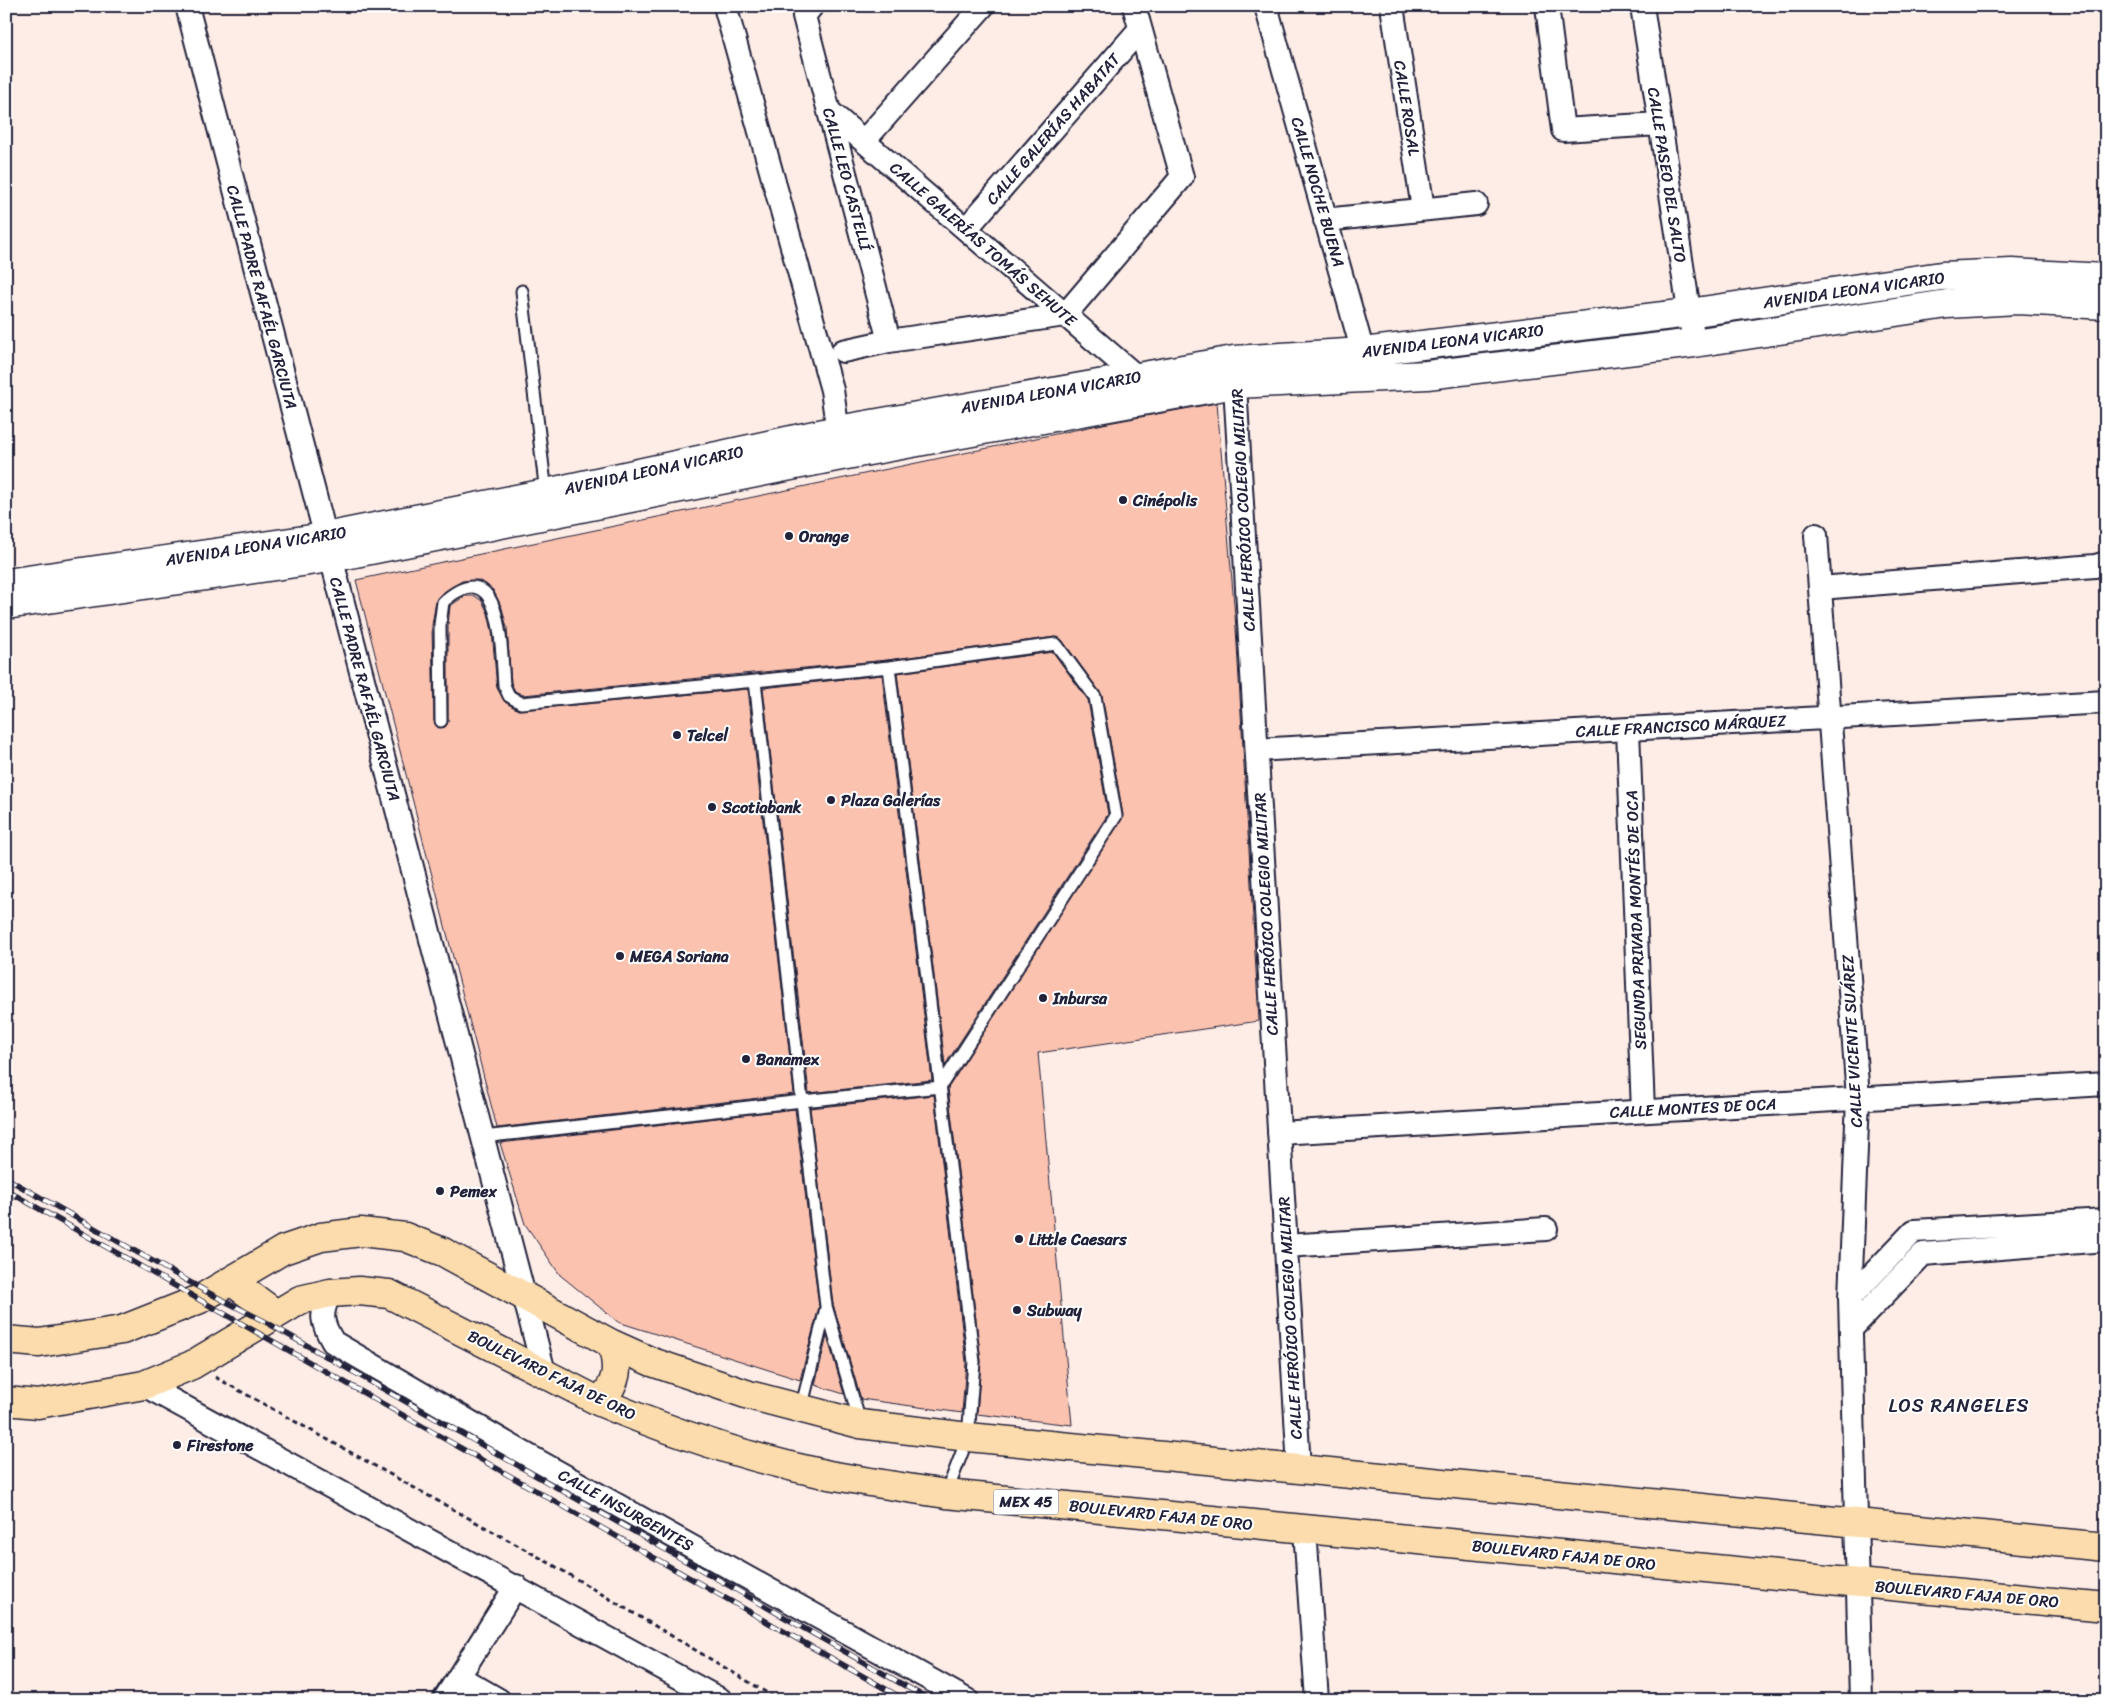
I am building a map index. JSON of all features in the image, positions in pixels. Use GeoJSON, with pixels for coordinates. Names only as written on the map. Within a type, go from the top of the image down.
{"type":"FeatureCollection","features":[{"type":"Feature","properties":{"kind":"main road"},"geometry":{"type":"LineString","coordinates":[[6,1340],[38,1343],[122,1330],[200,1298],[282,1250],[321,1236],[361,1232],[405,1237],[443,1252],[612,1344],[652,1362],[749,1395],[860,1424],[968,1437],[2106,1547]]}},
{"type":"Feature","properties":{"kind":"main road"},"geometry":{"type":"LineString","coordinates":[[231,1281],[276,1314]]}},
{"type":"Feature","properties":{"kind":"main road","name":"BOULEVARD FAJA DE ORO"},"geometry":{"type":"LineString","coordinates":[[6,1401],[38,1404],[144,1385],[192,1365],[300,1300],[330,1293],[360,1291],[389,1294],[600,1402],[634,1416],[738,1451],[828,1475],[946,1494],[2106,1607]]}},
{"type":"Feature","properties":{"kind":"main road"},"geometry":{"type":"LineString","coordinates":[[600,1402],[613,1388],[618,1365],[612,1344]]}},
{"type":"Feature","properties":{"kind":"street","name":"CALLE PADRE RAFAÉL GARCIUTA"},"geometry":{"type":"LineString","coordinates":[[187,6],[544,1372]]}},
{"type":"Feature","properties":{"kind":"street"},"geometry":{"type":"LineString","coordinates":[[725,6],[832,390],[839,443]]}},
{"type":"Feature","properties":{"kind":"street"},"geometry":{"type":"LineString","coordinates":[[864,141],[983,6]]}},
{"type":"Feature","properties":{"kind":"street"},"geometry":{"type":"LineString","coordinates":[[843,351],[890,341],[1065,315],[1182,177],[1134,6]]}},
{"type":"Feature","properties":{"kind":"street","name":"CALLE NOCHE BUENA"},"geometry":{"type":"LineString","coordinates":[[1266,6],[1370,378]]}},
{"type":"Feature","properties":{"kind":"street","name":"CALLE ROSAL"},"geometry":{"type":"LineString","coordinates":[[1392,6],[1423,209]]}},
{"type":"Feature","properties":{"kind":"street"},"geometry":{"type":"LineString","coordinates":[[1547,6],[1563,130],[1659,124]]}},
{"type":"Feature","properties":{"kind":"street","name":"CALLE PASEO DEL SALTO"},"geometry":{"type":"LineString","coordinates":[[1642,6],[1694,343]]}},
{"type":"Feature","properties":{"kind":"street","name":"CALLE LEO CASTELLÍ"},"geometry":{"type":"LineString","coordinates":[[808,11],[829,111],[890,341]]}},
{"type":"Feature","properties":{"kind":"street","name":"CALLE GALERÍAS HABATAT"},"geometry":{"type":"LineString","coordinates":[[966,228],[1140,29]]}},
{"type":"Feature","properties":{"kind":"street","name":"CALLE GALERÍAS TOMÁS SEHUTE"},"geometry":{"type":"LineString","coordinates":[[829,111],[1137,377]]}},
{"type":"Feature","properties":{"kind":"street"},"geometry":{"type":"LineString","coordinates":[[1326,220],[1476,204]]}},
{"type":"Feature","properties":{"kind":"street","name":"AVENIDA LEONA VICARIO"},"geometry":{"type":"LineString","coordinates":[[839,443],[1234,372],[1362,352],[1689,313],[1941,276],[2012,273],[2106,278]]}},
{"type":"Feature","properties":{"kind":"street"},"geometry":{"type":"LineString","coordinates":[[1801,297],[1805,326]]}},
{"type":"Feature","properties":{"kind":"street","name":"AVENIDA LEONA VICARIO"},"geometry":{"type":"LineString","coordinates":[[6,605],[328,547],[548,504],[839,443],[1137,377],[1234,372],[1370,378],[1427,374],[1694,343],[1947,304],[2017,300],[2106,304]]}},
{"type":"Feature","properties":{"kind":"street","name":"CALLE HERÓICO COLEGIO MILITAR"},"geometry":{"type":"LineString","coordinates":[[1234,372],[1299,1468]]}},
{"type":"Feature","properties":{"kind":"street","name":"CALLE VICENTE SUÁREZ"},"geometry":{"type":"LineString","coordinates":[[1816,535],[1858,1098],[1850,1298],[1854,1524],[1861,1700]]}},
{"type":"Feature","properties":{"kind":"street","name":"AVENIDA LEONA VICARIO"},"geometry":{"type":"LineString","coordinates":[[6,583],[328,547]]}},
{"type":"Feature","properties":{"kind":"street"},"geometry":{"type":"LineString","coordinates":[[1820,588],[2095,566],[2106,562]]}},
{"type":"Feature","properties":{"kind":"street","name":"CALLE FRANCISCO MÁRQUEZ"},"geometry":{"type":"LineString","coordinates":[[1257,750],[2106,702]]}},
{"type":"Feature","properties":{"kind":"street","name":"SEGUNDA PRIVADA MONTÉS DE OCA"},"geometry":{"type":"LineString","coordinates":[[1628,730],[1643,1111]]}},
{"type":"Feature","properties":{"kind":"street","name":"CALLE MONTES DE OCA"},"geometry":{"type":"LineString","coordinates":[[1279,1133],[2106,1084]]}},
{"type":"Feature","properties":{"kind":"street"},"geometry":{"type":"LineString","coordinates":[[1852,1328],[1923,1254],[2106,1220]]}},
{"type":"Feature","properties":{"kind":"street"},"geometry":{"type":"LineString","coordinates":[[1286,1246],[1546,1229]]}},
{"type":"Feature","properties":{"kind":"street"},"geometry":{"type":"LineString","coordinates":[[1850,1298],[1914,1232],[2032,1235],[2106,1240]]}},
{"type":"Feature","properties":{"kind":"street","name":"CALLE INSURGENTES"},"geometry":{"type":"LineString","coordinates":[[330,1293],[323,1309],[324,1326],[333,1342],[520,1452],[967,1700]]}},
{"type":"Feature","properties":{"kind":"street"},"geometry":{"type":"LineString","coordinates":[[144,1385],[516,1586],[720,1700]]}},
{"type":"Feature","properties":{"kind":"street"},"geometry":{"type":"LineString","coordinates":[[1305,1530],[1317,1700]]}},
{"type":"Feature","properties":{"kind":"street"},"geometry":{"type":"LineString","coordinates":[[444,1700],[516,1586]]}},
{"type":"Feature","properties":{"kind":"street"},"geometry":{"type":"LineString","coordinates":[[458,1677],[499,1700]]}},
{"type":"Feature","properties":{"kind":"lane"},"geometry":{"type":"LineString","coordinates":[[522,291],[548,504]]}},
{"type":"Feature","properties":{"kind":"lane"},"geometry":{"type":"LineString","coordinates":[[441,721],[440,625],[443,602],[456,590],[469,588],[480,589],[489,596],[497,612],[504,685],[509,696],[521,703],[889,667],[1056,644],[1094,697],[1116,816],[940,1087]]}},
{"type":"Feature","properties":{"kind":"lane"},"geometry":{"type":"LineString","coordinates":[[889,667],[974,1362],[968,1437],[946,1494]]}},
{"type":"Feature","properties":{"kind":"lane"},"geometry":{"type":"LineString","coordinates":[[755,681],[826,1306],[860,1424]]}},
{"type":"Feature","properties":{"kind":"lane"},"geometry":{"type":"LineString","coordinates":[[483,1137],[802,1100],[940,1087]]}},
{"type":"Feature","properties":{"kind":"lane"},"geometry":{"type":"LineString","coordinates":[[801,1410],[826,1306]]}},
{"type":"Feature","properties":{"kind":"path"},"geometry":{"type":"LineString","coordinates":[[192,1365],[553,1565],[779,1700]]}},
{"type":"Feature","properties":{"kind":"building","name":"Plaza Galerías"},"geometry":{"type":"Polygon","coordinates":[[[1217,403],[1236,628],[1259,1021],[1038,1053],[1072,1425],[977,1414],[981,1361],[948,1088],[1123,815],[1102,695],[1062,640],[1055,637],[888,660],[523,695],[515,691],[511,683],[507,628],[502,608],[493,590],[478,580],[462,581],[439,596],[436,601],[432,625],[434,721],[438,728],[445,727],[448,721],[448,625],[450,606],[465,596],[475,596],[482,601],[488,613],[492,631],[497,688],[505,702],[518,710],[748,689],[794,1094],[497,1128],[356,580],[1108,423],[1217,403]]]}},
{"type":"Feature","properties":{"kind":"building"},"geometry":{"type":"Polygon","coordinates":[[[1053,652],[1088,700],[1108,814],[945,1065],[897,673],[1053,652]]]}},
{"type":"Feature","properties":{"kind":"building"},"geometry":{"type":"Polygon","coordinates":[[[882,675],[932,1080],[809,1093],[763,688],[882,675]]]}},
{"type":"Feature","properties":{"kind":"building"},"geometry":{"type":"Polygon","coordinates":[[[934,1095],[966,1362],[962,1413],[861,1399],[833,1304],[810,1108],[934,1095]]]}},
{"type":"Feature","properties":{"kind":"building"},"geometry":{"type":"Polygon","coordinates":[[[795,1109],[819,1307],[800,1380],[618,1322],[560,1275],[525,1224],[500,1143],[795,1109]]]}},
{"type":"Feature","properties":{"kind":"building"},"geometry":{"type":"Polygon","coordinates":[[[827,1336],[844,1394],[815,1385],[827,1336]]]}},
{"type":"Feature","properties":{"kind":"railway"},"geometry":{"type":"LineString","coordinates":[[6,1178],[209,1293],[264,1321],[930,1700]]}},
{"type":"Feature","properties":{"kind":"railway"},"geometry":{"type":"LineString","coordinates":[[6,1190],[905,1700]]}},
{"type":"Feature","properties":{"kind":"place","name":"Cinépolis"},"geometry":{"type":"Point","coordinates":[1123,500]}},
{"type":"Feature","properties":{"kind":"place","name":"Orange"},"geometry":{"type":"Point","coordinates":[789,536]}},
{"type":"Feature","properties":{"kind":"place","name":"Telcel"},"geometry":{"type":"Point","coordinates":[677,735]}},
{"type":"Feature","properties":{"kind":"place","name":"Plaza Galerías"},"geometry":{"type":"Point","coordinates":[831,800]}},
{"type":"Feature","properties":{"kind":"place","name":"Scotiabank"},"geometry":{"type":"Point","coordinates":[712,807]}},
{"type":"Feature","properties":{"kind":"place","name":"MEGA Soriana"},"geometry":{"type":"Point","coordinates":[620,956]}},
{"type":"Feature","properties":{"kind":"place","name":"Inbursa"},"geometry":{"type":"Point","coordinates":[1043,998]}},
{"type":"Feature","properties":{"kind":"place","name":"Banamex"},"geometry":{"type":"Point","coordinates":[746,1059]}},
{"type":"Feature","properties":{"kind":"place","name":"Pemex"},"geometry":{"type":"Point","coordinates":[440,1191]}},
{"type":"Feature","properties":{"kind":"place","name":"Little Caesars"},"geometry":{"type":"Point","coordinates":[1019,1239]}},
{"type":"Feature","properties":{"kind":"place","name":"Subway"},"geometry":{"type":"Point","coordinates":[1017,1310]}},
{"type":"Feature","properties":{"kind":"place","name":"Firestone"},"geometry":{"type":"Point","coordinates":[177,1445]}},
{"type":"Feature","properties":{"kind":"district","name":"LOS RANGELES"},"geometry":{"type":"Point","coordinates":[1959,1405]}}]}
